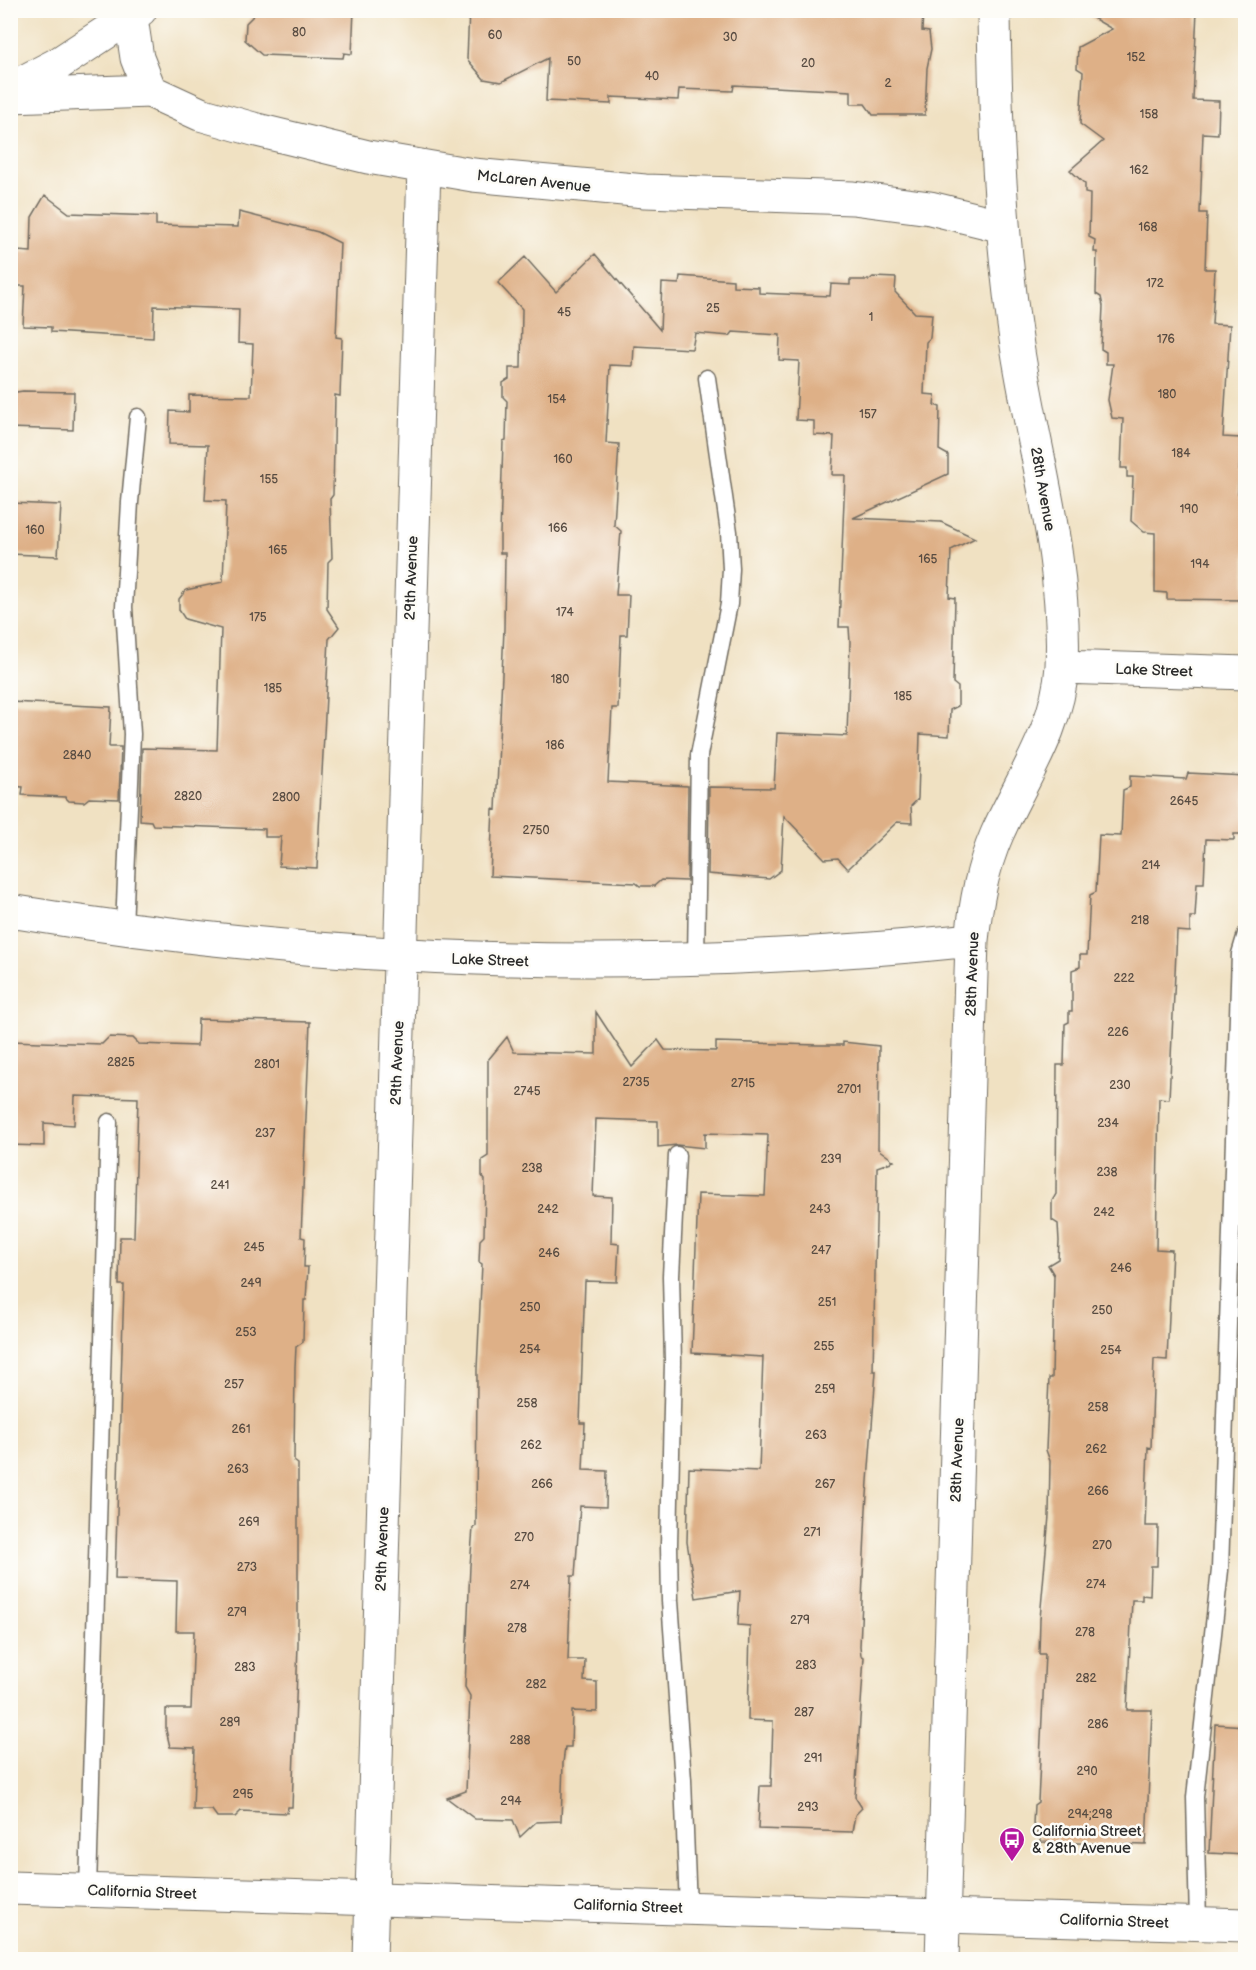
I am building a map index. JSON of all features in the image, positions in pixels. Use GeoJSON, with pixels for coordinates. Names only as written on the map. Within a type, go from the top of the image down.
{"type":"FeatureCollection","features":[{"type":"Feature","properties":{"kind":"street","name":"28th Avenue"},"geometry":{"type":"LineString","coordinates":[[942,1959],[972,940],[984,867],[997,834],[1047,734],[1056,703],[1062,667],[1055,558],[1016,341],[1003,226],[994,10]]}},
{"type":"Feature","properties":{"kind":"street"},"geometry":{"type":"LineString","coordinates":[[10,89],[58,64],[135,14]]}},
{"type":"Feature","properties":{"kind":"street"},"geometry":{"type":"LineString","coordinates":[[10,96],[150,91],[137,58],[135,14]]}},
{"type":"Feature","properties":{"kind":"street","name":"McLaren Avenue"},"geometry":{"type":"LineString","coordinates":[[150,91],[200,114],[322,146],[424,167],[518,180],[645,191],[853,198],[930,208],[1003,226]]}},
{"type":"Feature","properties":{"kind":"street","name":"29th Avenue"},"geometry":{"type":"LineString","coordinates":[[370,1959],[424,167]]}},
{"type":"Feature","properties":{"kind":"street","name":"Lake Street"},"geometry":{"type":"LineString","coordinates":[[1062,667],[1245,673]]}},
{"type":"Feature","properties":{"kind":"street","name":"Lake Street"},"geometry":{"type":"LineString","coordinates":[[10,911],[124,928],[278,945],[400,955],[534,961],[696,960],[826,953],[972,940]]}},
{"type":"Feature","properties":{"kind":"street","name":"California Street"},"geometry":{"type":"LineString","coordinates":[[10,1888],[1245,1925]]}},
{"type":"Feature","properties":{"kind":"lane"},"geometry":{"type":"LineString","coordinates":[[696,960],[699,755],[729,604],[731,569],[729,532],[707,378]]}},
{"type":"Feature","properties":{"kind":"lane"},"geometry":{"type":"LineString","coordinates":[[124,928],[132,734],[124,607],[138,417]]}},
{"type":"Feature","properties":{"kind":"lane"},"geometry":{"type":"LineString","coordinates":[[1198,1923],[1195,1797],[1220,1570],[1240,954],[1245,934]]}},
{"type":"Feature","properties":{"kind":"lane"},"geometry":{"type":"LineString","coordinates":[[88,1890],[109,1122]]}},
{"type":"Feature","properties":{"kind":"lane"},"geometry":{"type":"LineString","coordinates":[[677,1155],[671,1276],[673,1362],[669,1567],[683,1780],[688,1908]]}},
{"type":"Feature","properties":{"kind":"building"},"geometry":{"type":"Polygon","coordinates":[[[272,10],[354,10],[352,54],[344,53],[343,58],[262,55],[245,40],[246,23],[255,14],[272,10]]]}},
{"type":"Feature","properties":{"kind":"building"},"geometry":{"type":"Polygon","coordinates":[[[469,10],[923,10],[922,31],[929,32],[931,49],[927,68],[925,115],[873,115],[865,104],[851,104],[851,91],[734,85],[733,91],[679,89],[678,100],[611,97],[611,104],[546,101],[548,58],[501,82],[484,79],[467,59],[469,10]]]}},
{"type":"Feature","properties":{"kind":"building"},"geometry":{"type":"Polygon","coordinates":[[[1079,10],[1197,10],[1193,100],[1219,101],[1218,134],[1203,133],[1200,213],[1207,213],[1205,269],[1215,269],[1212,324],[1230,325],[1223,437],[1241,438],[1238,493],[1245,494],[1245,600],[1167,599],[1167,593],[1155,592],[1155,533],[1144,532],[1131,521],[1133,477],[1127,477],[1127,468],[1121,468],[1123,419],[1112,418],[1108,400],[1113,364],[1106,364],[1106,352],[1101,349],[1103,306],[1101,297],[1096,294],[1095,240],[1089,237],[1090,194],[1085,193],[1085,184],[1070,170],[1103,141],[1080,124],[1083,72],[1077,68],[1078,47],[1112,29],[1079,10]]]}},
{"type":"Feature","properties":{"kind":"building"},"geometry":{"type":"Polygon","coordinates":[[[45,195],[69,213],[156,216],[156,225],[238,227],[239,212],[318,232],[340,243],[336,337],[342,338],[340,396],[335,395],[333,495],[330,499],[332,558],[328,562],[327,609],[339,627],[329,639],[317,868],[279,866],[281,837],[265,837],[265,829],[153,825],[151,821],[140,820],[142,748],[217,750],[221,629],[185,619],[179,610],[179,599],[186,590],[223,582],[226,501],[205,500],[208,445],[169,444],[170,411],[189,412],[189,395],[251,396],[253,344],[238,343],[239,309],[154,306],[153,338],[51,332],[51,327],[23,326],[25,286],[15,286],[17,251],[31,252],[32,217],[45,195]]]}},
{"type":"Feature","properties":{"kind":"building"},"geometry":{"type":"Polygon","coordinates":[[[595,254],[660,330],[662,283],[679,284],[680,276],[733,280],[733,286],[759,287],[759,293],[830,296],[831,284],[850,285],[850,280],[869,280],[873,277],[896,278],[895,292],[915,313],[932,314],[930,338],[926,342],[924,394],[935,395],[934,405],[940,407],[939,450],[948,455],[948,474],[853,518],[941,522],[975,538],[951,550],[949,597],[955,598],[953,683],[958,687],[958,706],[950,710],[949,736],[920,734],[918,799],[911,806],[912,823],[897,822],[848,869],[838,858],[825,859],[784,816],[781,870],[769,879],[708,874],[709,787],[774,788],[777,733],[847,736],[849,627],[839,627],[845,475],[832,475],[834,436],[814,435],[814,421],[796,420],[799,361],[779,360],[780,335],[733,332],[730,336],[695,333],[692,349],[634,346],[633,366],[610,365],[606,443],[619,444],[614,525],[621,531],[616,595],[629,595],[627,635],[621,635],[618,708],[612,708],[608,782],[688,786],[687,881],[661,880],[654,886],[640,886],[636,883],[490,876],[493,809],[496,810],[504,629],[505,553],[500,553],[500,534],[503,441],[506,440],[507,401],[503,397],[503,383],[509,379],[509,368],[521,368],[522,309],[498,283],[525,257],[556,292],[595,254]]]}},
{"type":"Feature","properties":{"kind":"building"},"geometry":{"type":"Polygon","coordinates":[[[74,392],[73,430],[10,428],[10,393],[74,392]]]}},
{"type":"Feature","properties":{"kind":"building"},"geometry":{"type":"Polygon","coordinates":[[[10,503],[61,505],[58,556],[10,554],[10,503]]]}},
{"type":"Feature","properties":{"kind":"building"},"geometry":{"type":"Polygon","coordinates":[[[10,702],[111,707],[109,747],[121,747],[119,799],[89,798],[84,802],[69,801],[65,797],[22,795],[23,787],[10,786],[10,702]]]}},
{"type":"Feature","properties":{"kind":"building"},"geometry":{"type":"Polygon","coordinates":[[[1188,773],[1245,776],[1245,834],[1234,834],[1234,840],[1206,839],[1204,883],[1197,883],[1195,917],[1190,917],[1190,932],[1177,931],[1169,1099],[1159,1098],[1156,1249],[1172,1250],[1167,1360],[1154,1359],[1151,1448],[1148,1447],[1145,1526],[1158,1526],[1157,1566],[1151,1566],[1150,1596],[1142,1595],[1142,1600],[1132,1600],[1127,1710],[1152,1710],[1146,1845],[1041,1842],[1041,1838],[1038,1838],[1038,1829],[1033,1824],[1034,1805],[1038,1802],[1045,1654],[1039,1654],[1040,1619],[1049,1516],[1050,1461],[1046,1450],[1049,1378],[1052,1378],[1054,1275],[1048,1265],[1058,1259],[1059,1241],[1058,1224],[1052,1220],[1052,1201],[1056,1194],[1057,1065],[1064,1065],[1065,1024],[1069,1022],[1069,1011],[1072,1011],[1072,970],[1080,967],[1080,955],[1087,955],[1090,895],[1096,892],[1099,835],[1121,836],[1123,790],[1130,787],[1130,776],[1186,779],[1188,773]]]}},
{"type":"Feature","properties":{"kind":"building"},"geometry":{"type":"Polygon","coordinates":[[[596,1012],[632,1067],[658,1040],[665,1050],[716,1051],[716,1042],[843,1045],[843,1042],[879,1046],[878,1149],[894,1161],[877,1167],[873,1371],[876,1371],[866,1509],[860,1646],[861,1656],[864,1657],[855,1797],[862,1808],[855,1815],[852,1832],[758,1829],[760,1786],[771,1786],[773,1721],[748,1720],[750,1626],[738,1625],[740,1591],[696,1598],[687,1542],[689,1468],[759,1471],[763,1357],[692,1353],[698,1194],[765,1196],[768,1135],[705,1133],[705,1148],[677,1145],[658,1147],[658,1121],[596,1119],[593,1196],[612,1197],[611,1243],[619,1244],[617,1282],[585,1281],[580,1423],[585,1423],[583,1470],[607,1471],[606,1507],[580,1506],[575,1576],[571,1576],[568,1660],[585,1660],[584,1681],[597,1682],[597,1712],[572,1711],[571,1747],[565,1747],[563,1763],[561,1821],[536,1822],[520,1837],[513,1820],[475,1819],[447,1798],[466,1791],[470,1696],[465,1687],[470,1566],[473,1528],[476,1526],[477,1369],[482,1264],[479,1262],[480,1240],[484,1236],[485,1180],[482,1176],[482,1160],[488,1156],[488,1060],[507,1037],[514,1052],[596,1054],[596,1012]]]}},
{"type":"Feature","properties":{"kind":"building"},"geometry":{"type":"Polygon","coordinates":[[[198,1019],[310,1022],[301,1237],[305,1238],[304,1267],[308,1267],[303,1342],[296,1347],[295,1367],[294,1461],[298,1464],[298,1645],[292,1807],[288,1807],[287,1813],[241,1811],[235,1817],[217,1817],[212,1810],[193,1810],[195,1748],[170,1747],[166,1730],[166,1709],[191,1709],[194,1631],[176,1631],[177,1581],[115,1579],[124,1285],[119,1285],[120,1237],[134,1237],[138,1098],[75,1096],[74,1125],[44,1123],[44,1146],[10,1145],[10,1041],[102,1044],[109,1037],[133,1038],[139,1044],[197,1046],[198,1019]]]}},
{"type":"Feature","properties":{"kind":"building"},"geometry":{"type":"Polygon","coordinates":[[[1215,1724],[1245,1726],[1245,1855],[1209,1853],[1215,1724]]]}},
{"type":"Feature","properties":{"kind":"place","name":"California Street & 28th Avenue"},"geometry":{"type":"Point","coordinates":[1012,1863]}}]}
